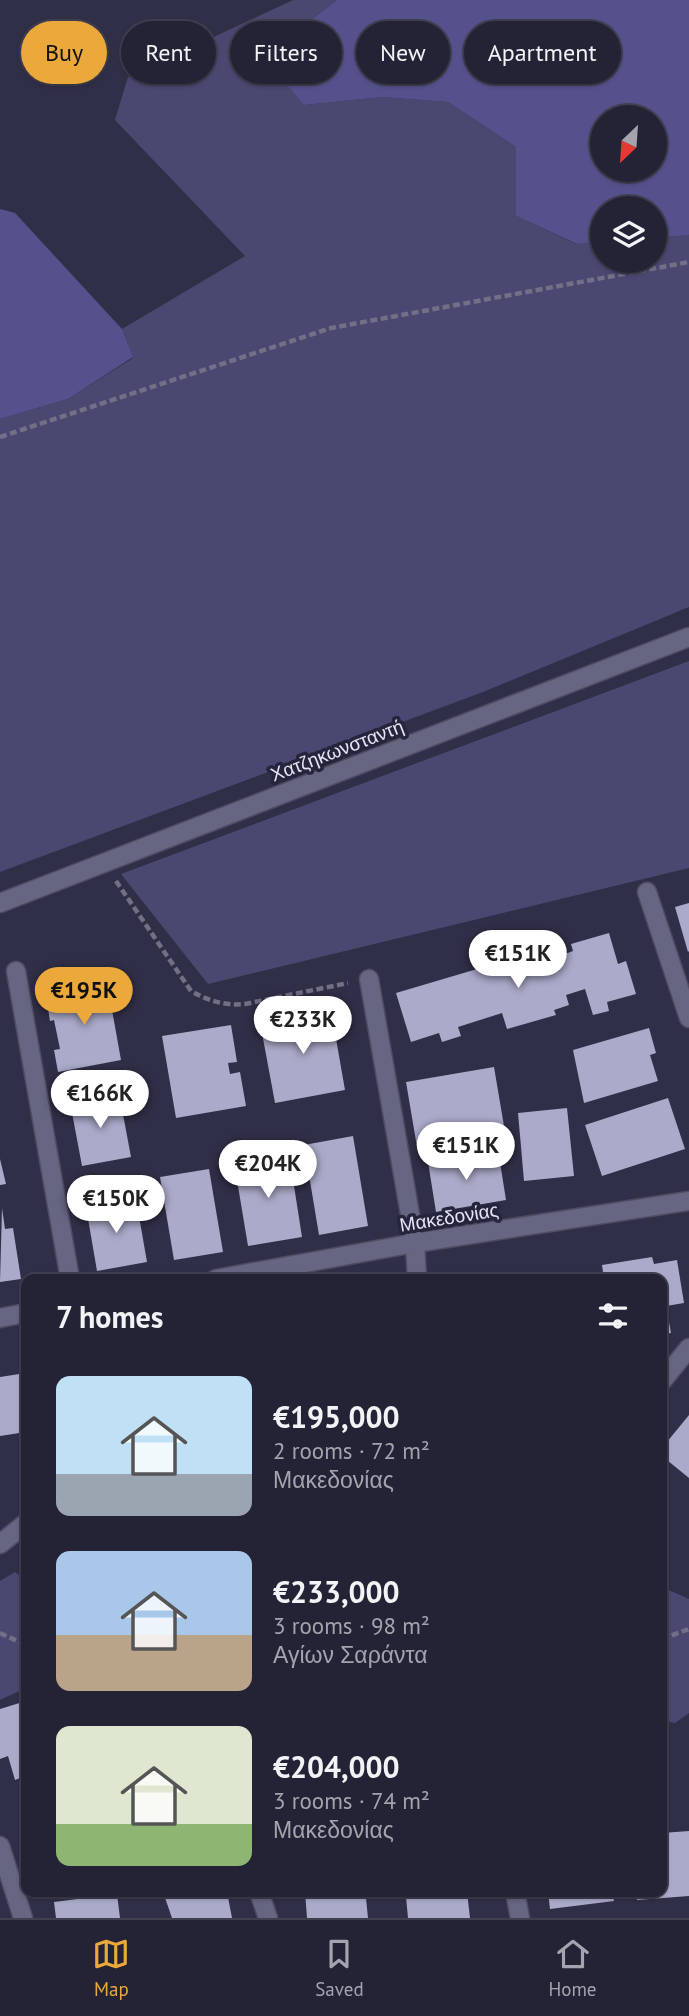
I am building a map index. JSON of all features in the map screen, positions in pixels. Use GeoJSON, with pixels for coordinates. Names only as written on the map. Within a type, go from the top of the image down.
{"type":"FeatureCollection","features":[{"type":"Feature","properties":{"kind":"street","name":"Χατζηκωνσταντή"},"geometry":{"type":"LineString","coordinates":[[0,903],[689,637]]}},
{"type":"Feature","properties":{"kind":"street"},"geometry":{"type":"LineString","coordinates":[[647,892],[689,1018]]}},
{"type":"Feature","properties":{"kind":"street"},"geometry":{"type":"LineString","coordinates":[[16,971],[69,1274]]}},
{"type":"Feature","properties":{"kind":"street"},"geometry":{"type":"LineString","coordinates":[[369,979],[415,1243],[417,1274]]}},
{"type":"Feature","properties":{"kind":"street","name":"Μακεδονίας"},"geometry":{"type":"LineString","coordinates":[[244,1274],[415,1243],[689,1201]]}},
{"type":"Feature","properties":{"kind":"street"},"geometry":{"type":"LineString","coordinates":[[0,1318],[21,1314]]}},
{"type":"Feature","properties":{"kind":"street"},"geometry":{"type":"LineString","coordinates":[[667,1375],[689,1348]]}},
{"type":"Feature","properties":{"kind":"street"},"geometry":{"type":"LineString","coordinates":[[0,1544],[21,1527]]}},
{"type":"Feature","properties":{"kind":"street"},"geometry":{"type":"LineString","coordinates":[[0,1846],[23,1918]]}},
{"type":"Feature","properties":{"kind":"street"},"geometry":{"type":"LineString","coordinates":[[261,1897],[268,1918]]}},
{"type":"Feature","properties":{"kind":"street"},"geometry":{"type":"LineString","coordinates":[[516,1897],[520,1918]]}},
{"type":"Feature","properties":{"kind":"path"},"geometry":{"type":"LineString","coordinates":[[0,436],[331,328],[689,262]]}},
{"type":"Feature","properties":{"kind":"path"},"geometry":{"type":"LineString","coordinates":[[104,863],[191,991],[205,999],[229,1006],[369,979]]}},
{"type":"Feature","properties":{"kind":"path"},"geometry":{"type":"LineString","coordinates":[[667,1637],[689,1629]]}},
{"type":"Feature","properties":{"kind":"path"},"geometry":{"type":"LineString","coordinates":[[0,1633],[21,1643]]}},
{"type":"Feature","properties":{"kind":"shaded area"},"geometry":{"type":"Polygon","coordinates":[[[293,0],[337,0],[315,17],[314,21],[248,21],[293,0]]]}},
{"type":"Feature","properties":{"kind":"shaded area"},"geometry":{"type":"Polygon","coordinates":[[[337,0],[689,0],[689,235],[667,237],[667,196],[590,196],[590,243],[577,244],[516,216],[516,147],[448,102],[382,97],[304,105],[286,84],[342,84],[342,21],[312,21],[337,0]]]}},
{"type":"Feature","properties":{"kind":"shaded area"},"geometry":{"type":"Polygon","coordinates":[[[230,29],[230,84],[307,84],[304,105],[382,97],[448,102],[516,147],[516,216],[576,244],[590,243],[590,273],[667,273],[667,237],[689,235],[689,607],[483,692],[0,872],[0,419],[68,399],[133,358],[122,329],[245,256],[115,120],[126,84],[216,84],[216,36],[230,29]]]}},
{"type":"Feature","properties":{"kind":"shaded area"},"geometry":{"type":"Polygon","coordinates":[[[0,209],[15,213],[122,329],[133,357],[68,399],[0,419],[0,209]]]}},
{"type":"Feature","properties":{"kind":"shaded area"},"geometry":{"type":"Polygon","coordinates":[[[689,661],[689,868],[208,984],[121,874],[689,661]]]}},
{"type":"Feature","properties":{"kind":"shaded area"},"geometry":{"type":"Polygon","coordinates":[[[15,1572],[21,1576],[21,1690],[0,1700],[0,1581],[15,1572]]]}},
{"type":"Feature","properties":{"kind":"shaded area"},"geometry":{"type":"Polygon","coordinates":[[[667,1589],[689,1599],[689,1713],[675,1723],[667,1722],[667,1589]]]}},
{"type":"Feature","properties":{"kind":"building"},"geometry":{"type":"Polygon","coordinates":[[[689,903],[689,951],[688,952],[675,907],[689,903]]]}},
{"type":"Feature","properties":{"kind":"building"},"geometry":{"type":"Polygon","coordinates":[[[609,933],[618,964],[626,961],[636,994],[607,1002],[609,1011],[593,1015],[585,989],[566,995],[569,1005],[554,1010],[556,1015],[507,1029],[502,1013],[458,1027],[461,1036],[442,1042],[439,1033],[411,1042],[396,993],[514,958],[517,968],[528,965],[525,956],[563,944],[565,954],[573,951],[571,944],[609,933]]]}},
{"type":"Feature","properties":{"kind":"building"},"geometry":{"type":"Polygon","coordinates":[[[107,982],[121,1060],[58,1072],[54,1050],[60,1049],[54,1020],[50,1021],[47,1002],[56,1000],[54,991],[107,982]]]}},
{"type":"Feature","properties":{"kind":"building"},"geometry":{"type":"Polygon","coordinates":[[[331,1010],[345,1090],[275,1103],[260,1022],[331,1010]]]}},
{"type":"Feature","properties":{"kind":"building"},"geometry":{"type":"Polygon","coordinates":[[[231,1025],[237,1062],[228,1063],[230,1074],[240,1072],[246,1106],[176,1118],[162,1036],[231,1025]]]}},
{"type":"Feature","properties":{"kind":"building"},"geometry":{"type":"Polygon","coordinates":[[[649,1028],[656,1053],[650,1055],[658,1081],[584,1103],[573,1050],[649,1028]]]}},
{"type":"Feature","properties":{"kind":"building"},"geometry":{"type":"Polygon","coordinates":[[[494,1067],[505,1132],[417,1147],[406,1082],[494,1067]]]}},
{"type":"Feature","properties":{"kind":"building"},"geometry":{"type":"Polygon","coordinates":[[[119,1093],[131,1157],[82,1166],[70,1102],[119,1093]]]}},
{"type":"Feature","properties":{"kind":"building"},"geometry":{"type":"Polygon","coordinates":[[[668,1098],[685,1149],[602,1176],[585,1125],[668,1098]]]}},
{"type":"Feature","properties":{"kind":"building"},"geometry":{"type":"Polygon","coordinates":[[[567,1108],[574,1176],[524,1181],[518,1113],[567,1108]]]}},
{"type":"Feature","properties":{"kind":"building"},"geometry":{"type":"Polygon","coordinates":[[[353,1136],[368,1226],[319,1235],[304,1145],[353,1136]]]}},
{"type":"Feature","properties":{"kind":"building"},"geometry":{"type":"Polygon","coordinates":[[[289,1154],[302,1237],[248,1246],[234,1162],[289,1154]]]}},
{"type":"Feature","properties":{"kind":"building"},"geometry":{"type":"Polygon","coordinates":[[[469,1155],[470,1160],[499,1156],[506,1200],[436,1212],[428,1162],[469,1155]]]}},
{"type":"Feature","properties":{"kind":"building"},"geometry":{"type":"Polygon","coordinates":[[[0,1159],[6,1184],[0,1185],[0,1159]]]}},
{"type":"Feature","properties":{"kind":"building"},"geometry":{"type":"Polygon","coordinates":[[[209,1169],[223,1252],[174,1260],[160,1177],[209,1169]]]}},
{"type":"Feature","properties":{"kind":"building"},"geometry":{"type":"Polygon","coordinates":[[[136,1199],[147,1262],[97,1271],[86,1207],[136,1199]]]}},
{"type":"Feature","properties":{"kind":"building"},"geometry":{"type":"Polygon","coordinates":[[[2,1208],[5,1229],[13,1228],[21,1279],[0,1282],[2,1208]]]}},
{"type":"Feature","properties":{"kind":"building"},"geometry":{"type":"Polygon","coordinates":[[[652,1257],[654,1264],[677,1260],[684,1303],[667,1306],[667,1274],[603,1274],[602,1265],[652,1257]]]}},
{"type":"Feature","properties":{"kind":"building"},"geometry":{"type":"Polygon","coordinates":[[[667,1311],[671,1333],[667,1333],[667,1311]]]}},
{"type":"Feature","properties":{"kind":"building"},"geometry":{"type":"Polygon","coordinates":[[[21,1374],[21,1433],[0,1436],[0,1377],[21,1374]]]}},
{"type":"Feature","properties":{"kind":"building"},"geometry":{"type":"Polygon","coordinates":[[[689,1415],[689,1478],[667,1460],[667,1442],[689,1415]]]}},
{"type":"Feature","properties":{"kind":"building"},"geometry":{"type":"Polygon","coordinates":[[[21,1703],[21,1778],[15,1780],[8,1756],[0,1759],[0,1709],[21,1703]]]}},
{"type":"Feature","properties":{"kind":"building"},"geometry":{"type":"Polygon","coordinates":[[[689,1831],[689,1896],[637,1900],[637,1897],[667,1897],[667,1833],[689,1831]]]}},
{"type":"Feature","properties":{"kind":"building"},"geometry":{"type":"Polygon","coordinates":[[[117,1897],[120,1918],[56,1918],[54,1902],[117,1897]]]}},
{"type":"Feature","properties":{"kind":"building"},"geometry":{"type":"Polygon","coordinates":[[[165,1897],[228,1897],[232,1918],[172,1918],[165,1897]]]}},
{"type":"Feature","properties":{"kind":"building"},"geometry":{"type":"Polygon","coordinates":[[[305,1897],[366,1898],[368,1918],[307,1918],[305,1897]]]}},
{"type":"Feature","properties":{"kind":"building"},"geometry":{"type":"Polygon","coordinates":[[[406,1897],[468,1897],[470,1918],[408,1918],[406,1897]]]}},
{"type":"Feature","properties":{"kind":"building"},"geometry":{"type":"Polygon","coordinates":[[[549,1897],[613,1897],[614,1901],[550,1909],[549,1897]]]}}]}
